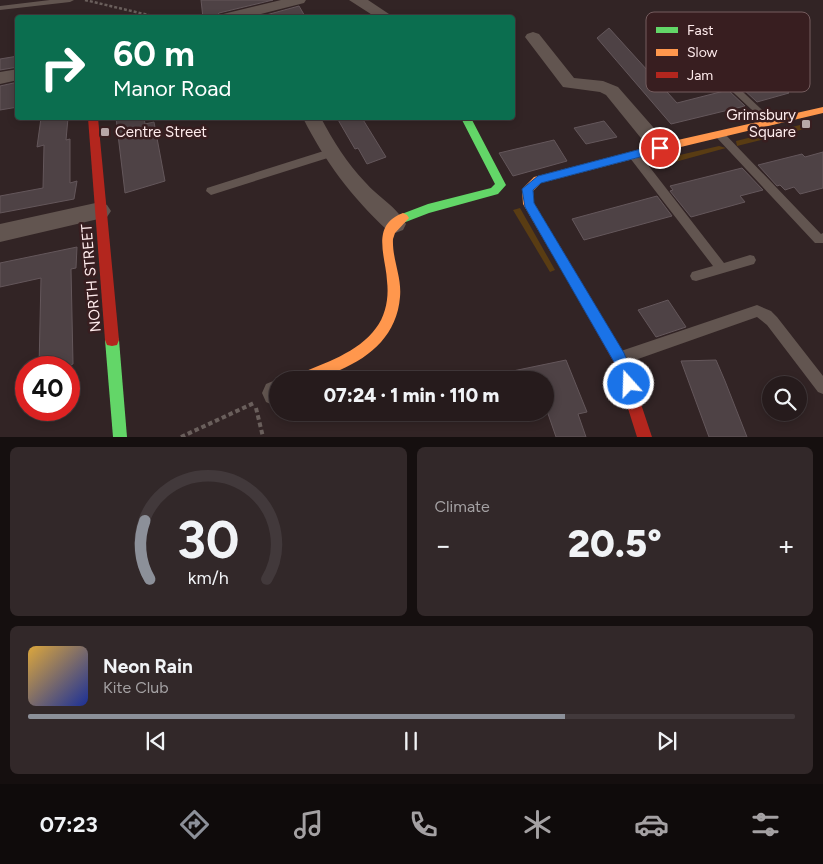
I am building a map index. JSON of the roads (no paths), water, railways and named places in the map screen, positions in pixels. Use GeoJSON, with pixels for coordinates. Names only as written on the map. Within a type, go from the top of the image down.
{"type":"FeatureCollection","features":[{"type":"Feature","properties":{"kind":"street"},"geometry":{"type":"LineString","coordinates":[[236,15],[299,0]]}},
{"type":"Feature","properties":{"kind":"street"},"geometry":{"type":"LineString","coordinates":[[356,0],[384,15]]}},
{"type":"Feature","properties":{"kind":"street"},"geometry":{"type":"LineString","coordinates":[[533,37],[569,83],[603,86],[612,91],[660,148]]}},
{"type":"Feature","properties":{"kind":"street"},"geometry":{"type":"LineString","coordinates":[[0,78],[15,75]]}},
{"type":"Feature","properties":{"kind":"street"},"geometry":{"type":"LineString","coordinates":[[645,436],[619,358],[529,204],[527,189],[538,180],[660,148],[771,123],[821,114]]}},
{"type":"Feature","properties":{"kind":"street","name":"NORTH STREET"},"geometry":{"type":"LineString","coordinates":[[93,120],[120,436]]}},
{"type":"Feature","properties":{"kind":"street"},"geometry":{"type":"LineString","coordinates":[[313,120],[330,153],[356,186],[395,224]]}},
{"type":"Feature","properties":{"kind":"street"},"geometry":{"type":"LineString","coordinates":[[321,371],[356,354],[372,342],[383,330],[390,314],[394,288],[393,274],[387,250],[390,231],[395,224],[419,213],[494,191],[500,184],[467,120]]}},
{"type":"Feature","properties":{"kind":"street"},"geometry":{"type":"LineString","coordinates":[[0,233],[100,211]]}},
{"type":"Feature","properties":{"kind":"lane"},"geometry":{"type":"LineString","coordinates":[[0,8],[70,0]]}},
{"type":"Feature","properties":{"kind":"lane"},"geometry":{"type":"LineString","coordinates":[[738,92],[771,123]]}},
{"type":"Feature","properties":{"kind":"lane"},"geometry":{"type":"LineString","coordinates":[[720,135],[820,239],[823,238]]}},
{"type":"Feature","properties":{"kind":"lane"},"geometry":{"type":"LineString","coordinates":[[211,191],[330,153]]}},
{"type":"Feature","properties":{"kind":"lane"},"geometry":{"type":"LineString","coordinates":[[634,155],[722,269]]}},
{"type":"Feature","properties":{"kind":"lane"},"geometry":{"type":"LineString","coordinates":[[696,276],[750,260]]}},
{"type":"Feature","properties":{"kind":"lane"},"geometry":{"type":"LineString","coordinates":[[619,358],[757,311],[766,315],[772,321],[823,387]]}},
{"type":"Feature","properties":{"kind":"place","name":"Grimsbury Square"},"geometry":{"type":"Point","coordinates":[806,124]}},
{"type":"Feature","properties":{"kind":"place","name":"Centre Street"},"geometry":{"type":"Point","coordinates":[105,132]}}]}
